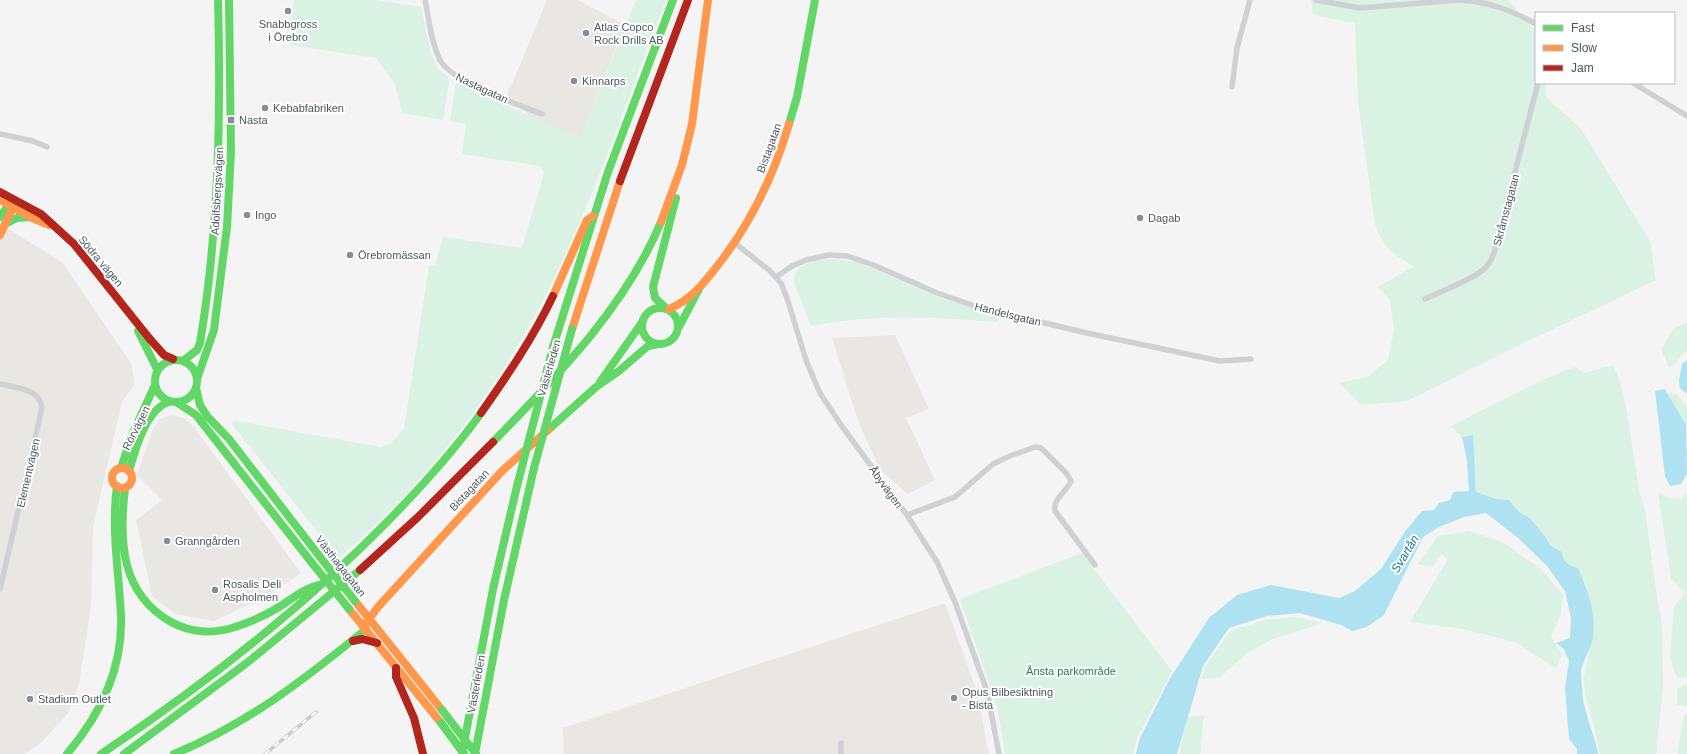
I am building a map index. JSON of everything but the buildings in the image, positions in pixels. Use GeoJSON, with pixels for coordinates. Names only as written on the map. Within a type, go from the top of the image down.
{"type":"FeatureCollection","features":[{"type":"Feature","properties":{"kind":"main road","name":"Adolfsbergsvägen"},"geometry":{"type":"LineString","coordinates":[[182,361],[197,350],[200,343],[214,248],[220,151],[218,0]]}},
{"type":"Feature","properties":{"kind":"main road","name":"Adolfsbergsvägen"},"geometry":{"type":"LineString","coordinates":[[197,379],[214,330],[224,249],[231,152],[229,0]]}},
{"type":"Feature","properties":{"kind":"main road","name":"Västerleden"},"geometry":{"type":"LineString","coordinates":[[463,754],[493,589],[517,486],[553,347],[593,216],[626,123],[673,0]]}},
{"type":"Feature","properties":{"kind":"main road","name":"Västerleden"},"geometry":{"type":"LineString","coordinates":[[475,754],[504,600],[534,468],[572,329],[620,180],[688,0]]}},
{"type":"Feature","properties":{"kind":"main road"},"geometry":{"type":"LineString","coordinates":[[667,308],[657,307],[652,310],[644,320],[643,328],[645,336],[652,342],[665,344],[673,339],[679,327],[676,316],[667,308],[654,298],[653,287],[677,194],[697,92],[708,0]]}},
{"type":"Feature","properties":{"kind":"main road","name":"Bistagatan"},"geometry":{"type":"LineString","coordinates":[[667,308],[681,304],[701,286],[735,243],[759,203],[786,134],[801,81],[815,0]]}},
{"type":"Feature","properties":{"kind":"main road"},"geometry":{"type":"LineString","coordinates":[[219,52],[230,53]]}},
{"type":"Feature","properties":{"kind":"main road"},"geometry":{"type":"LineString","coordinates":[[220,151],[231,152]]}},
{"type":"Feature","properties":{"kind":"main road"},"geometry":{"type":"LineString","coordinates":[[124,754],[240,668],[332,594],[434,501],[516,420],[582,345],[631,280],[664,213],[685,153]]}},
{"type":"Feature","properties":{"kind":"main road","name":"Södra vägen"},"geometry":{"type":"LineString","coordinates":[[0,192],[30,217],[53,227]]}},
{"type":"Feature","properties":{"kind":"main road","name":"Södra vägen"},"geometry":{"type":"LineString","coordinates":[[0,200],[41,214],[53,227],[84,254],[161,352],[173,359]]}},
{"type":"Feature","properties":{"kind":"main road"},"geometry":{"type":"LineString","coordinates":[[0,217],[5,210],[14,204]]}},
{"type":"Feature","properties":{"kind":"main road"},"geometry":{"type":"LineString","coordinates":[[0,235],[14,204]]}},
{"type":"Feature","properties":{"kind":"main road"},"geometry":{"type":"LineString","coordinates":[[101,754],[207,678],[324,585],[418,492],[486,408],[539,323],[587,220],[593,216]]}},
{"type":"Feature","properties":{"kind":"main road"},"geometry":{"type":"LineString","coordinates":[[5,224],[17,218],[30,217]]}},
{"type":"Feature","properties":{"kind":"main road"},"geometry":{"type":"LineString","coordinates":[[214,248],[224,249]]}},
{"type":"Feature","properties":{"kind":"main road","name":"Bistagatan"},"geometry":{"type":"LineString","coordinates":[[679,327],[686,317],[701,286]]}},
{"type":"Feature","properties":{"kind":"main road","name":"Södra vägen"},"geometry":{"type":"LineString","coordinates":[[129,313],[157,369]]}},
{"type":"Feature","properties":{"kind":"main road","name":"Bistagatan"},"geometry":{"type":"LineString","coordinates":[[596,387],[624,351],[644,320]]}},
{"type":"Feature","properties":{"kind":"main road","name":"Bistagatan"},"geometry":{"type":"LineString","coordinates":[[367,635],[366,623],[370,620],[378,607],[483,490],[556,421],[596,387],[620,371],[648,346],[658,344]]}},
{"type":"Feature","properties":{"kind":"main road"},"geometry":{"type":"LineString","coordinates":[[125,470],[132,434],[155,385],[157,369],[163,363],[173,359],[182,361],[192,367],[197,379],[196,388],[193,395],[187,399],[173,402],[160,395],[155,385]]}},
{"type":"Feature","properties":{"kind":"main road","name":"Västhagagatan"},"geometry":{"type":"LineString","coordinates":[[196,388],[200,405],[206,416],[229,439],[475,754]]}},
{"type":"Feature","properties":{"kind":"main road","name":"Västhagagatan"},"geometry":{"type":"LineString","coordinates":[[173,402],[196,415],[349,609],[367,635]]}},
{"type":"Feature","properties":{"kind":"main road","name":"Rörvägen"},"geometry":{"type":"LineString","coordinates":[[125,470],[154,412],[160,405],[173,402]]}},
{"type":"Feature","properties":{"kind":"main road"},"geometry":{"type":"LineString","coordinates":[[67,754],[85,730],[104,696],[113,672],[118,650],[121,618],[113,522],[121,487],[132,481],[132,475],[125,470],[115,471],[113,476],[113,482],[121,487]]}},
{"type":"Feature","properties":{"kind":"main road"},"geometry":{"type":"LineString","coordinates":[[121,487],[122,533],[130,576],[135,588],[150,608],[174,623],[202,633],[228,630],[272,611],[312,586],[324,585]]}},
{"type":"Feature","properties":{"kind":"main road"},"geometry":{"type":"LineString","coordinates":[[174,754],[219,734],[261,709],[305,678],[351,642],[367,635],[383,652],[441,723],[463,754]]}},
{"type":"Feature","properties":{"kind":"main road"},"geometry":{"type":"LineString","coordinates":[[396,668],[396,677],[414,718],[423,754]]}},
{"type":"Feature","properties":{"kind":"street","name":"Nastagatan"},"geometry":{"type":"LineString","coordinates":[[425,0],[440,60],[452,74],[542,114]]}},
{"type":"Feature","properties":{"kind":"street"},"geometry":{"type":"LineString","coordinates":[[1232,87],[1237,48],[1250,0]]}},
{"type":"Feature","properties":{"kind":"street"},"geometry":{"type":"LineString","coordinates":[[1316,0],[1360,8],[1460,0],[1495,5],[1514,12],[1535,23]]}},
{"type":"Feature","properties":{"kind":"street","name":"Skråmstagatan"},"geometry":{"type":"LineString","coordinates":[[1425,299],[1476,274],[1486,267],[1490,261],[1494,253],[1538,84]]}},
{"type":"Feature","properties":{"kind":"street"},"geometry":{"type":"LineString","coordinates":[[1635,84],[1687,116]]}},
{"type":"Feature","properties":{"kind":"street"},"geometry":{"type":"LineString","coordinates":[[0,134],[33,141],[47,147]]}},
{"type":"Feature","properties":{"kind":"street","name":"Åbyvägen"},"geometry":{"type":"LineString","coordinates":[[735,243],[776,277],[787,298],[813,378],[824,400],[907,515],[937,562],[955,602],[987,691],[999,754]]}},
{"type":"Feature","properties":{"kind":"street","name":"Handelsgatan"},"geometry":{"type":"LineString","coordinates":[[776,277],[792,266],[806,260],[829,255],[847,256],[871,264],[937,293],[1006,314],[1220,361],[1251,359]]}},
{"type":"Feature","properties":{"kind":"street","name":"Elementvägen"},"geometry":{"type":"LineString","coordinates":[[0,384],[30,391],[35,394],[42,403],[0,589]]}},
{"type":"Feature","properties":{"kind":"street"},"geometry":{"type":"LineString","coordinates":[[907,515],[956,497],[979,475],[1002,459],[1035,447],[1042,448],[1067,474],[1071,481],[1068,489],[1056,501],[1054,507],[1055,511],[1095,565]]}},
{"type":"Feature","properties":{"kind":"street"},"geometry":{"type":"LineString","coordinates":[[841,754],[842,743]]}},
{"type":"Feature","properties":{"kind":"shaded area"},"geometry":{"type":"Polygon","coordinates":[[[547,0],[578,0],[625,25],[580,139],[531,117],[507,96],[547,0]]]}},
{"type":"Feature","properties":{"kind":"shaded area"},"geometry":{"type":"Polygon","coordinates":[[[0,224],[62,262],[131,363],[135,384],[122,402],[93,527],[91,607],[79,684],[68,713],[41,743],[25,754],[0,754],[0,224]]]}},
{"type":"Feature","properties":{"kind":"shaded area"},"geometry":{"type":"Polygon","coordinates":[[[895,335],[929,409],[906,418],[935,480],[908,494],[880,470],[858,421],[832,338],[895,335]]]}},
{"type":"Feature","properties":{"kind":"shaded area"},"geometry":{"type":"Polygon","coordinates":[[[171,415],[186,419],[194,427],[301,573],[269,595],[214,621],[175,614],[152,596],[136,520],[162,500],[137,475],[153,429],[160,419],[171,415]]]}},
{"type":"Feature","properties":{"kind":"shaded area"},"geometry":{"type":"Polygon","coordinates":[[[945,603],[977,692],[989,754],[564,754],[563,728],[945,603]]]}},
{"type":"Feature","properties":{"kind":"green space"},"geometry":{"type":"Polygon","coordinates":[[[294,0],[377,0],[421,7],[431,54],[438,69],[448,76],[449,83],[443,120],[402,113],[395,84],[376,58],[289,45],[294,0]]]}},
{"type":"Feature","properties":{"kind":"green space"},"geometry":{"type":"Polygon","coordinates":[[[636,0],[666,0],[588,203],[558,270],[537,311],[515,350],[490,389],[435,462],[372,528],[338,558],[231,423],[237,421],[380,447],[390,444],[404,429],[429,266],[435,265],[443,237],[522,248],[544,173],[540,166],[462,154],[466,124],[450,121],[457,82],[580,139],[636,0]]]}},
{"type":"Feature","properties":{"kind":"green space"},"geometry":{"type":"Polygon","coordinates":[[[1311,0],[1508,0],[1535,31],[1535,84],[1545,84],[1546,97],[1581,129],[1650,241],[1656,280],[1407,401],[1361,405],[1340,383],[1367,377],[1388,360],[1394,330],[1390,300],[1378,287],[1414,266],[1394,254],[1385,245],[1375,225],[1358,101],[1355,23],[1313,15],[1311,0]]]}},
{"type":"Feature","properties":{"kind":"green space"},"geometry":{"type":"Polygon","coordinates":[[[836,259],[858,262],[935,296],[1000,316],[997,322],[927,318],[880,318],[834,322],[811,326],[794,282],[795,275],[803,265],[816,261],[836,259]]]}},
{"type":"Feature","properties":{"kind":"green space"},"geometry":{"type":"Polygon","coordinates":[[[1687,323],[1687,351],[1682,354],[1672,366],[1669,367],[1661,349],[1674,328],[1687,323]]]}},
{"type":"Feature","properties":{"kind":"green space"},"geometry":{"type":"Polygon","coordinates":[[[1613,365],[1620,381],[1627,412],[1639,490],[1645,510],[1662,624],[1663,687],[1656,754],[1600,754],[1585,694],[1584,677],[1594,630],[1586,583],[1578,568],[1567,563],[1562,552],[1551,546],[1530,518],[1519,512],[1509,500],[1496,499],[1476,492],[1472,435],[1462,437],[1451,426],[1540,381],[1574,367],[1584,373],[1613,365]]]}},
{"type":"Feature","properties":{"kind":"green space"},"geometry":{"type":"Polygon","coordinates":[[[1669,392],[1677,395],[1687,406],[1687,427],[1671,402],[1669,392]]]}},
{"type":"Feature","properties":{"kind":"green space"},"geometry":{"type":"Polygon","coordinates":[[[1658,492],[1670,498],[1681,499],[1687,492],[1687,679],[1685,676],[1678,678],[1674,671],[1670,656],[1674,607],[1685,593],[1671,578],[1658,492]]]}},
{"type":"Feature","properties":{"kind":"green space"},"geometry":{"type":"Polygon","coordinates":[[[1468,531],[1503,542],[1542,570],[1563,595],[1561,613],[1551,636],[1562,655],[1556,668],[1515,642],[1463,629],[1410,622],[1448,559],[1442,554],[1432,567],[1418,564],[1438,536],[1468,531]]]}},
{"type":"Feature","properties":{"kind":"green space","name":"Ånsta parkområde"},"geometry":{"type":"Polygon","coordinates":[[[1082,553],[1172,671],[1137,738],[1133,754],[1005,754],[998,710],[960,599],[1082,553]]]}},
{"type":"Feature","properties":{"kind":"green space"},"geometry":{"type":"Polygon","coordinates":[[[1295,617],[1323,623],[1273,639],[1247,653],[1219,678],[1201,679],[1205,667],[1230,631],[1265,620],[1295,617]]]}},
{"type":"Feature","properties":{"kind":"green space"},"geometry":{"type":"Polygon","coordinates":[[[1687,683],[1687,706],[1677,705],[1677,689],[1687,683]]]}},
{"type":"Feature","properties":{"kind":"green space"},"geometry":{"type":"Polygon","coordinates":[[[1687,713],[1687,754],[1677,754],[1684,716],[1687,713]]]}},
{"type":"Feature","properties":{"kind":"green space"},"geometry":{"type":"Polygon","coordinates":[[[1204,715],[1200,754],[1179,754],[1188,717],[1204,715]]]}},
{"type":"Feature","properties":{"kind":"water"},"geometry":{"type":"Polygon","coordinates":[[[1687,360],[1687,394],[1680,388],[1679,381],[1682,364],[1687,360]]]}},
{"type":"Feature","properties":{"kind":"water"},"geometry":{"type":"Polygon","coordinates":[[[1665,389],[1686,425],[1687,474],[1681,484],[1670,486],[1665,476],[1655,391],[1665,389]]]}},
{"type":"Feature","properties":{"kind":"water","name":"Svartån"},"geometry":{"type":"Polygon","coordinates":[[[1473,435],[1476,492],[1496,499],[1509,500],[1519,512],[1530,518],[1551,546],[1562,552],[1567,563],[1578,568],[1585,585],[1593,614],[1594,633],[1581,671],[1582,689],[1584,705],[1598,754],[1577,754],[1577,749],[1569,739],[1565,688],[1569,661],[1564,649],[1556,643],[1570,638],[1571,618],[1565,591],[1547,566],[1517,537],[1486,513],[1464,517],[1439,527],[1423,537],[1384,615],[1367,627],[1352,631],[1341,625],[1300,613],[1267,616],[1229,628],[1203,666],[1177,754],[1136,754],[1140,738],[1169,680],[1209,618],[1237,595],[1271,585],[1339,598],[1355,591],[1381,569],[1404,533],[1422,511],[1434,510],[1439,503],[1450,500],[1453,492],[1469,491],[1467,461],[1462,437],[1473,435]]]}},
{"type":"Feature","properties":{"kind":"railway"},"geometry":{"type":"LineString","coordinates":[[265,754],[316,712]]}},
{"type":"Feature","properties":{"kind":"traffic: fast"},"geometry":{"type":"LineString","coordinates":[[183,361],[197,350],[200,343],[211,257],[215,215],[219,129],[218,0]]}},
{"type":"Feature","properties":{"kind":"traffic: fast"},"geometry":{"type":"LineString","coordinates":[[197,379],[214,330],[227,227],[231,152],[229,0]]}},
{"type":"Feature","properties":{"kind":"traffic: fast"},"geometry":{"type":"LineString","coordinates":[[553,347],[608,172],[673,0]]}},
{"type":"Feature","properties":{"kind":"traffic: fast"},"geometry":{"type":"LineString","coordinates":[[789,124],[797,97],[815,0]]}},
{"type":"Feature","properties":{"kind":"traffic: fast"},"geometry":{"type":"LineString","coordinates":[[666,308],[655,298],[653,287],[676,198]]}},
{"type":"Feature","properties":{"kind":"traffic: fast"},"geometry":{"type":"LineString","coordinates":[[0,217],[5,210],[12,207]]}},
{"type":"Feature","properties":{"kind":"traffic: fast"},"geometry":{"type":"LineString","coordinates":[[5,224],[17,218],[30,217]]}},
{"type":"Feature","properties":{"kind":"traffic: fast"},"geometry":{"type":"LineString","coordinates":[[493,442],[588,340],[629,283],[661,222]]}},
{"type":"Feature","properties":{"kind":"traffic: fast"},"geometry":{"type":"LineString","coordinates":[[679,327],[699,289]]}},
{"type":"Feature","properties":{"kind":"traffic: fast"},"geometry":{"type":"LineString","coordinates":[[664,308],[673,313],[677,319],[678,326],[677,333],[673,339],[664,344],[656,344],[647,339],[643,333],[642,322],[647,313],[653,309],[664,308]]}},
{"type":"Feature","properties":{"kind":"traffic: fast"},"geometry":{"type":"LineString","coordinates":[[600,382],[643,321]]}},
{"type":"Feature","properties":{"kind":"traffic: fast"},"geometry":{"type":"LineString","coordinates":[[534,468],[572,329]]}},
{"type":"Feature","properties":{"kind":"traffic: fast"},"geometry":{"type":"LineString","coordinates":[[138,331],[157,369]]}},
{"type":"Feature","properties":{"kind":"traffic: fast"},"geometry":{"type":"LineString","coordinates":[[548,430],[596,387],[619,371],[648,346],[658,344]]}},
{"type":"Feature","properties":{"kind":"traffic: fast"},"geometry":{"type":"LineString","coordinates":[[517,486],[553,347]]}},
{"type":"Feature","properties":{"kind":"traffic: fast"},"geometry":{"type":"LineString","coordinates":[[172,360],[180,360],[188,363],[194,369],[197,381],[194,393],[188,399],[180,402],[172,402],[164,399],[158,393],[155,385],[155,377],[158,369],[164,363],[172,360]]}},
{"type":"Feature","properties":{"kind":"traffic: fast"},"geometry":{"type":"LineString","coordinates":[[121,468],[132,435],[155,385]]}},
{"type":"Feature","properties":{"kind":"traffic: fast"},"geometry":{"type":"LineString","coordinates":[[196,388],[200,405],[207,416],[229,439],[320,557]]}},
{"type":"Feature","properties":{"kind":"traffic: fast"},"geometry":{"type":"LineString","coordinates":[[129,471],[138,442],[148,421],[161,406],[169,402]]}},
{"type":"Feature","properties":{"kind":"traffic: fast"},"geometry":{"type":"LineString","coordinates":[[176,402],[196,415],[312,563]]}},
{"type":"Feature","properties":{"kind":"traffic: fast"},"geometry":{"type":"LineString","coordinates":[[101,754],[215,673],[323,584],[414,494],[449,455],[481,413]]}},
{"type":"Feature","properties":{"kind":"traffic: fast"},"geometry":{"type":"LineString","coordinates":[[475,754],[504,600],[534,468]]}},
{"type":"Feature","properties":{"kind":"traffic: fast"},"geometry":{"type":"LineString","coordinates":[[67,754],[90,723],[99,707],[107,690],[118,654],[121,635],[121,616],[115,535],[115,502],[117,486]]}},
{"type":"Feature","properties":{"kind":"traffic: fast"},"geometry":{"type":"LineString","coordinates":[[462,754],[493,589],[517,486]]}},
{"type":"Feature","properties":{"kind":"traffic: fast"},"geometry":{"type":"LineString","coordinates":[[125,488],[122,527],[123,546],[132,581],[141,596],[154,610],[171,622],[179,626],[195,630],[219,631],[247,623],[264,616],[303,591],[319,585]]}},
{"type":"Feature","properties":{"kind":"traffic: fast"},"geometry":{"type":"LineString","coordinates":[[320,557],[355,601]]}},
{"type":"Feature","properties":{"kind":"traffic: fast"},"geometry":{"type":"LineString","coordinates":[[312,563],[349,609]]}},
{"type":"Feature","properties":{"kind":"traffic: fast"},"geometry":{"type":"LineString","coordinates":[[124,754],[248,662],[360,570]]}},
{"type":"Feature","properties":{"kind":"traffic: fast"},"geometry":{"type":"LineString","coordinates":[[174,754],[226,729],[274,700],[365,630]]}},
{"type":"Feature","properties":{"kind":"traffic: fast"},"geometry":{"type":"LineString","coordinates":[[442,710],[476,754]]}},
{"type":"Feature","properties":{"kind":"traffic: fast"},"geometry":{"type":"LineString","coordinates":[[441,723],[464,754]]}},
{"type":"Feature","properties":{"kind":"traffic: slow"},"geometry":{"type":"LineString","coordinates":[[661,222],[682,165],[692,124],[708,0]]}},
{"type":"Feature","properties":{"kind":"traffic: slow"},"geometry":{"type":"LineString","coordinates":[[669,309],[690,296],[702,284],[730,249],[751,215],[769,180],[789,124]]}},
{"type":"Feature","properties":{"kind":"traffic: slow"},"geometry":{"type":"LineString","coordinates":[[572,329],[620,181]]}},
{"type":"Feature","properties":{"kind":"traffic: slow"},"geometry":{"type":"LineString","coordinates":[[0,200],[30,217],[49,225]]}},
{"type":"Feature","properties":{"kind":"traffic: slow"},"geometry":{"type":"LineString","coordinates":[[0,235],[15,203]]}},
{"type":"Feature","properties":{"kind":"traffic: slow"},"geometry":{"type":"LineString","coordinates":[[553,296],[587,220],[593,216]]}},
{"type":"Feature","properties":{"kind":"traffic: slow"},"geometry":{"type":"LineString","coordinates":[[365,630],[366,623],[378,607],[503,470],[548,430]]}},
{"type":"Feature","properties":{"kind":"traffic: slow"},"geometry":{"type":"LineString","coordinates":[[122,468],[129,471],[132,478],[129,485],[122,488],[115,485],[112,478],[115,471],[122,468]]}},
{"type":"Feature","properties":{"kind":"traffic: slow"},"geometry":{"type":"LineString","coordinates":[[355,601],[442,710]]}},
{"type":"Feature","properties":{"kind":"traffic: slow"},"geometry":{"type":"LineString","coordinates":[[349,609],[441,723]]}},
{"type":"Feature","properties":{"kind":"traffic: jam"},"geometry":{"type":"LineString","coordinates":[[620,181],[688,0]]}},
{"type":"Feature","properties":{"kind":"traffic: jam"},"geometry":{"type":"LineString","coordinates":[[0,192],[41,214],[74,244],[149,338],[164,355],[173,359]]}},
{"type":"Feature","properties":{"kind":"traffic: jam"},"geometry":{"type":"LineString","coordinates":[[481,413],[528,342],[553,296]]}},
{"type":"Feature","properties":{"kind":"traffic: jam"},"geometry":{"type":"LineString","coordinates":[[360,570],[418,517],[493,442]]}},
{"type":"Feature","properties":{"kind":"traffic: jam"},"geometry":{"type":"LineString","coordinates":[[353,641],[362,639],[377,643]]}},
{"type":"Feature","properties":{"kind":"traffic: jam"},"geometry":{"type":"LineString","coordinates":[[396,668],[396,677],[414,718],[423,754]]}},
{"type":"Feature","properties":{"kind":"place","name":"Snabbgross i Örebro"},"geometry":{"type":"Point","coordinates":[288,11]}},
{"type":"Feature","properties":{"kind":"place","name":"Atlas Copco Rock Drills AB"},"geometry":{"type":"Point","coordinates":[586,33]}},
{"type":"Feature","properties":{"kind":"place","name":"Kinnarps"},"geometry":{"type":"Point","coordinates":[574,81]}},
{"type":"Feature","properties":{"kind":"place","name":"Kebabfabriken"},"geometry":{"type":"Point","coordinates":[265,108]}},
{"type":"Feature","properties":{"kind":"place","name":"Nasta"},"geometry":{"type":"Point","coordinates":[231,120]}},
{"type":"Feature","properties":{"kind":"place","name":"Ingo"},"geometry":{"type":"Point","coordinates":[247,215]}},
{"type":"Feature","properties":{"kind":"place","name":"Dagab"},"geometry":{"type":"Point","coordinates":[1140,218]}},
{"type":"Feature","properties":{"kind":"place","name":"Örebromässan"},"geometry":{"type":"Point","coordinates":[350,255]}},
{"type":"Feature","properties":{"kind":"place","name":"Granngården"},"geometry":{"type":"Point","coordinates":[167,541]}},
{"type":"Feature","properties":{"kind":"place","name":"Rosalis Deli Aspholmen"},"geometry":{"type":"Point","coordinates":[215,590]}},
{"type":"Feature","properties":{"kind":"place","name":"Opus Bilbesiktning - Bista"},"geometry":{"type":"Point","coordinates":[954,698]}},
{"type":"Feature","properties":{"kind":"place","name":"Stadium Outlet"},"geometry":{"type":"Point","coordinates":[30,699]}}]}
